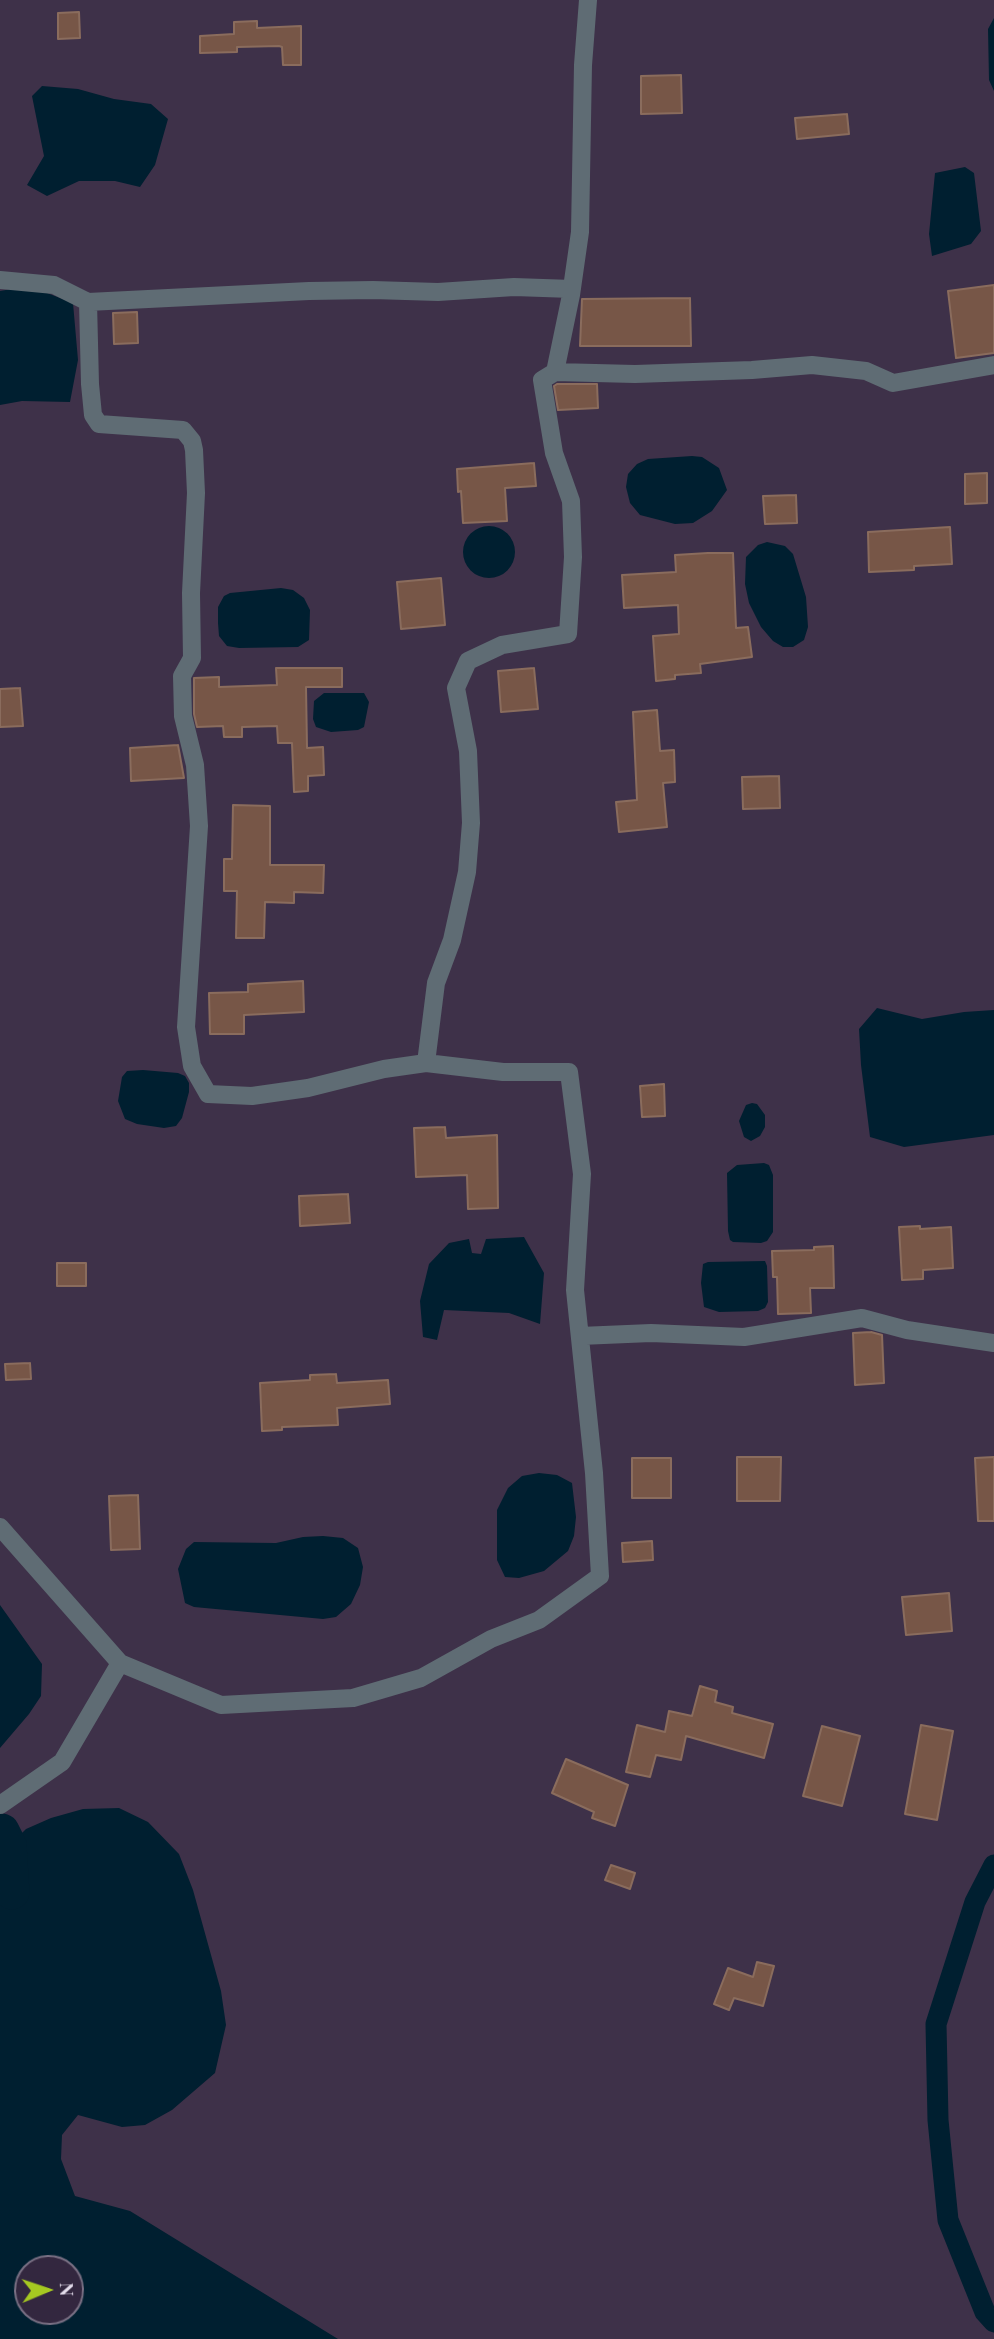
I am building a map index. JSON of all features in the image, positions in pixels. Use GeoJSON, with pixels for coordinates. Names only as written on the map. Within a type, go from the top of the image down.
{"type":"FeatureCollection","features":[{"type":"Feature","properties":{"kind":"street"},"geometry":{"type":"LineString","coordinates":[[555,372],[572,289],[580,232],[583,65],[589,0]]}},
{"type":"Feature","properties":{"kind":"street"},"geometry":{"type":"LineString","coordinates":[[0,280],[54,285],[88,302],[309,291],[438,292],[514,287],[572,289]]}},
{"type":"Feature","properties":{"kind":"street"},"geometry":{"type":"LineString","coordinates":[[0,1527],[120,1663],[222,1705],[352,1698],[422,1678],[491,1639],[539,1620],[600,1576],[594,1473],[575,1290],[582,1174],[569,1072],[503,1072],[426,1063],[384,1069],[308,1088],[252,1096],[208,1094],[192,1066],[186,1027],[199,827],[195,765],[183,716],[182,676],[192,658],[191,593],[196,493],[194,450],[192,441],[183,430],[99,424],[93,415],[90,384],[88,302]]}},
{"type":"Feature","properties":{"kind":"street"},"geometry":{"type":"LineString","coordinates":[[426,1063],[436,983],[452,940],[467,872],[471,823],[468,751],[456,688],[468,661],[502,645],[568,634],[573,557],[571,500],[554,453],[542,380],[555,372],[635,374],[812,365],[866,372],[893,383],[994,365]]}},
{"type":"Feature","properties":{"kind":"street"},"geometry":{"type":"LineString","coordinates":[[580,1336],[651,1333],[744,1337],[862,1318],[907,1330],[994,1343]]}},
{"type":"Feature","properties":{"kind":"street"},"geometry":{"type":"LineString","coordinates":[[0,1805],[61,1762],[120,1663]]}},
{"type":"Feature","properties":{"kind":"water"},"geometry":{"type":"Polygon","coordinates":[[[994,18],[994,91],[989,80],[988,29],[994,18]]]}},
{"type":"Feature","properties":{"kind":"water"},"geometry":{"type":"Polygon","coordinates":[[[42,86],[78,89],[114,99],[151,104],[168,119],[155,165],[140,187],[115,181],[79,181],[47,196],[27,185],[44,156],[32,96],[42,86]]]}},
{"type":"Feature","properties":{"kind":"water"},"geometry":{"type":"Polygon","coordinates":[[[965,167],[974,173],[981,231],[971,244],[932,256],[929,234],[935,173],[965,167]]]}},
{"type":"Feature","properties":{"kind":"water"},"geometry":{"type":"Polygon","coordinates":[[[29,286],[73,303],[78,360],[70,402],[22,401],[0,405],[0,291],[29,286]]]}},
{"type":"Feature","properties":{"kind":"water"},"geometry":{"type":"Polygon","coordinates":[[[702,457],[719,468],[727,490],[712,511],[693,523],[675,524],[640,515],[630,503],[626,487],[628,474],[637,464],[648,459],[702,457]]]}},
{"type":"Feature","properties":{"kind":"water"},"geometry":{"type":"Polygon","coordinates":[[[489,526],[499,528],[507,534],[513,542],[513,562],[507,570],[499,576],[489,578],[479,576],[471,570],[465,562],[463,552],[465,542],[471,534],[479,528],[489,526]]]}},
{"type":"Feature","properties":{"kind":"water"},"geometry":{"type":"Polygon","coordinates":[[[767,542],[785,546],[793,554],[806,597],[808,627],[804,640],[793,647],[783,647],[773,641],[761,627],[749,603],[745,584],[746,557],[758,545],[767,542]]]}},
{"type":"Feature","properties":{"kind":"water"},"geometry":{"type":"Polygon","coordinates":[[[281,588],[293,590],[304,598],[310,610],[309,640],[298,647],[227,646],[219,636],[218,623],[218,607],[224,596],[230,593],[281,588]]]}},
{"type":"Feature","properties":{"kind":"water"},"geometry":{"type":"Polygon","coordinates":[[[324,693],[364,693],[369,702],[364,727],[331,732],[316,727],[313,719],[314,701],[324,693]]]}},
{"type":"Feature","properties":{"kind":"water"},"geometry":{"type":"Polygon","coordinates":[[[877,1008],[922,1019],[994,1010],[994,1135],[904,1147],[870,1137],[859,1029],[877,1008]]]}},
{"type":"Feature","properties":{"kind":"water"},"geometry":{"type":"Polygon","coordinates":[[[143,1070],[185,1076],[189,1083],[189,1092],[182,1118],[176,1126],[164,1128],[137,1124],[125,1119],[118,1101],[122,1077],[127,1071],[143,1070]]]}},
{"type":"Feature","properties":{"kind":"water"},"geometry":{"type":"Polygon","coordinates":[[[757,1104],[765,1115],[765,1127],[760,1136],[751,1141],[744,1137],[739,1121],[746,1105],[757,1104]]]}},
{"type":"Feature","properties":{"kind":"water"},"geometry":{"type":"Polygon","coordinates":[[[737,1165],[769,1165],[773,1175],[773,1232],[767,1241],[761,1243],[733,1242],[728,1231],[727,1173],[737,1165]]]}},
{"type":"Feature","properties":{"kind":"water"},"geometry":{"type":"Polygon","coordinates":[[[524,1237],[544,1273],[540,1324],[509,1313],[444,1310],[437,1340],[423,1337],[420,1301],[429,1264],[449,1243],[469,1239],[472,1253],[481,1254],[486,1239],[524,1237]]]}},
{"type":"Feature","properties":{"kind":"water"},"geometry":{"type":"Polygon","coordinates":[[[765,1261],[768,1302],[765,1308],[758,1311],[719,1312],[704,1307],[701,1283],[703,1264],[765,1261]]]}},
{"type":"Feature","properties":{"kind":"water"},"geometry":{"type":"Polygon","coordinates":[[[539,1473],[557,1475],[572,1483],[576,1517],[574,1536],[568,1551],[544,1571],[519,1578],[505,1577],[497,1560],[497,1510],[508,1488],[522,1476],[539,1473]]]}},
{"type":"Feature","properties":{"kind":"water"},"geometry":{"type":"Polygon","coordinates":[[[323,1536],[343,1538],[358,1548],[363,1567],[360,1585],[351,1604],[336,1617],[323,1619],[194,1607],[185,1603],[178,1569],[186,1549],[194,1542],[276,1543],[323,1536]]]}},
{"type":"Feature","properties":{"kind":"water"},"geometry":{"type":"Polygon","coordinates":[[[0,1605],[42,1664],[41,1696],[0,1748],[0,1605]]]}},
{"type":"Feature","properties":{"kind":"water"},"geometry":{"type":"Polygon","coordinates":[[[119,1808],[148,1822],[179,1854],[193,1890],[221,1991],[226,2025],[215,2073],[172,2110],[145,2125],[122,2127],[78,2115],[62,2135],[61,2159],[75,2196],[130,2211],[338,2339],[0,2339],[0,1855],[26,1829],[51,1818],[83,1809],[119,1808]]]}},
{"type":"Feature","properties":{"kind":"building"},"geometry":{"type":"Polygon","coordinates":[[[79,12],[80,38],[58,39],[58,13],[79,12]]]}},
{"type":"Feature","properties":{"kind":"building"},"geometry":{"type":"Polygon","coordinates":[[[257,21],[257,28],[301,26],[301,65],[283,65],[282,47],[279,46],[237,47],[237,52],[200,53],[200,36],[234,34],[234,22],[257,21]]]}},
{"type":"Feature","properties":{"kind":"building"},"geometry":{"type":"Polygon","coordinates":[[[681,75],[682,113],[641,114],[641,76],[681,75]]]}},
{"type":"Feature","properties":{"kind":"building"},"geometry":{"type":"Polygon","coordinates":[[[847,114],[849,134],[797,139],[795,118],[847,114]]]}},
{"type":"Feature","properties":{"kind":"building"},"geometry":{"type":"Polygon","coordinates":[[[994,285],[994,353],[956,358],[948,291],[994,285]]]}},
{"type":"Feature","properties":{"kind":"building"},"geometry":{"type":"Polygon","coordinates":[[[690,298],[691,346],[580,346],[582,299],[690,298]]]}},
{"type":"Feature","properties":{"kind":"building"},"geometry":{"type":"Polygon","coordinates":[[[137,312],[138,343],[114,344],[113,313],[137,312]]]}},
{"type":"Feature","properties":{"kind":"building"},"geometry":{"type":"Polygon","coordinates":[[[597,384],[598,408],[558,410],[554,386],[597,384]]]}},
{"type":"Feature","properties":{"kind":"building"},"geometry":{"type":"Polygon","coordinates":[[[534,463],[536,486],[505,488],[507,521],[463,523],[457,469],[534,463]]]}},
{"type":"Feature","properties":{"kind":"building"},"geometry":{"type":"Polygon","coordinates":[[[987,473],[987,503],[965,504],[965,474],[987,473]]]}},
{"type":"Feature","properties":{"kind":"building"},"geometry":{"type":"Polygon","coordinates":[[[796,495],[797,523],[765,524],[763,496],[796,495]]]}},
{"type":"Feature","properties":{"kind":"building"},"geometry":{"type":"Polygon","coordinates":[[[950,527],[952,564],[914,566],[914,570],[869,572],[868,532],[950,527]]]}},
{"type":"Feature","properties":{"kind":"building"},"geometry":{"type":"Polygon","coordinates":[[[733,553],[736,628],[748,627],[752,657],[700,664],[701,673],[675,675],[675,679],[656,681],[653,636],[679,634],[678,605],[624,608],[622,575],[676,572],[675,555],[733,553]]]}},
{"type":"Feature","properties":{"kind":"building"},"geometry":{"type":"Polygon","coordinates":[[[441,578],[445,625],[401,629],[397,582],[441,578]]]}},
{"type":"Feature","properties":{"kind":"building"},"geometry":{"type":"Polygon","coordinates":[[[276,668],[342,668],[342,687],[306,687],[307,748],[323,747],[324,775],[308,776],[308,791],[294,792],[292,743],[278,743],[277,726],[242,727],[242,737],[224,737],[223,726],[197,727],[194,714],[194,678],[219,677],[219,687],[277,685],[276,668]]]}},
{"type":"Feature","properties":{"kind":"building"},"geometry":{"type":"Polygon","coordinates":[[[534,668],[538,709],[501,712],[498,671],[534,668]]]}},
{"type":"Feature","properties":{"kind":"building"},"geometry":{"type":"Polygon","coordinates":[[[20,688],[23,726],[0,727],[0,689],[20,688]]]}},
{"type":"Feature","properties":{"kind":"building"},"geometry":{"type":"Polygon","coordinates":[[[657,710],[660,751],[674,750],[675,782],[663,783],[667,827],[619,832],[616,802],[637,800],[633,712],[657,710]]]}},
{"type":"Feature","properties":{"kind":"building"},"geometry":{"type":"Polygon","coordinates":[[[178,745],[184,778],[131,781],[130,748],[178,745]]]}},
{"type":"Feature","properties":{"kind":"building"},"geometry":{"type":"Polygon","coordinates":[[[779,776],[780,808],[743,809],[742,777],[779,776]]]}},
{"type":"Feature","properties":{"kind":"building"},"geometry":{"type":"Polygon","coordinates":[[[233,805],[270,806],[270,865],[324,865],[323,893],[294,892],[294,903],[265,902],[264,938],[236,938],[237,891],[224,891],[224,859],[232,859],[233,805]]]}},
{"type":"Feature","properties":{"kind":"building"},"geometry":{"type":"Polygon","coordinates":[[[303,981],[304,1012],[244,1015],[244,1034],[210,1034],[209,993],[248,992],[248,984],[303,981]]]}},
{"type":"Feature","properties":{"kind":"building"},"geometry":{"type":"Polygon","coordinates":[[[664,1084],[665,1116],[642,1117],[640,1086],[664,1084]]]}},
{"type":"Feature","properties":{"kind":"building"},"geometry":{"type":"Polygon","coordinates":[[[445,1127],[446,1138],[497,1135],[498,1208],[468,1209],[467,1175],[416,1177],[414,1128],[445,1127]]]}},
{"type":"Feature","properties":{"kind":"building"},"geometry":{"type":"Polygon","coordinates":[[[348,1194],[350,1223],[300,1226],[299,1196],[348,1194]]]}},
{"type":"Feature","properties":{"kind":"building"},"geometry":{"type":"Polygon","coordinates":[[[920,1226],[920,1229],[951,1227],[953,1268],[923,1270],[923,1279],[902,1280],[899,1227],[920,1226]]]}},
{"type":"Feature","properties":{"kind":"building"},"geometry":{"type":"Polygon","coordinates":[[[833,1246],[834,1288],[810,1288],[811,1313],[778,1314],[777,1277],[773,1277],[772,1251],[814,1250],[814,1247],[833,1246]]]}},
{"type":"Feature","properties":{"kind":"building"},"geometry":{"type":"Polygon","coordinates":[[[57,1263],[86,1263],[86,1286],[57,1286],[57,1263]]]}},
{"type":"Feature","properties":{"kind":"building"},"geometry":{"type":"Polygon","coordinates":[[[871,1332],[882,1335],[884,1383],[855,1385],[853,1333],[871,1332]]]}},
{"type":"Feature","properties":{"kind":"building"},"geometry":{"type":"Polygon","coordinates":[[[30,1363],[31,1379],[6,1380],[5,1364],[30,1363]]]}},
{"type":"Feature","properties":{"kind":"building"},"geometry":{"type":"Polygon","coordinates":[[[336,1374],[337,1383],[388,1380],[390,1404],[337,1408],[338,1425],[282,1427],[282,1430],[262,1431],[260,1383],[310,1380],[310,1375],[336,1374]]]}},
{"type":"Feature","properties":{"kind":"building"},"geometry":{"type":"Polygon","coordinates":[[[737,1457],[781,1457],[780,1501],[737,1501],[737,1457]]]}},
{"type":"Feature","properties":{"kind":"building"},"geometry":{"type":"Polygon","coordinates":[[[994,1457],[994,1521],[978,1521],[975,1458],[994,1457]]]}},
{"type":"Feature","properties":{"kind":"building"},"geometry":{"type":"Polygon","coordinates":[[[632,1458],[671,1458],[671,1498],[632,1498],[632,1458]]]}},
{"type":"Feature","properties":{"kind":"building"},"geometry":{"type":"Polygon","coordinates":[[[138,1495],[140,1549],[111,1550],[109,1496],[138,1495]]]}},
{"type":"Feature","properties":{"kind":"building"},"geometry":{"type":"Polygon","coordinates":[[[652,1541],[653,1560],[623,1562],[622,1543],[652,1541]]]}},
{"type":"Feature","properties":{"kind":"building"},"geometry":{"type":"Polygon","coordinates":[[[949,1593],[952,1631],[906,1635],[902,1597],[949,1593]]]}},
{"type":"Feature","properties":{"kind":"building"},"geometry":{"type":"Polygon","coordinates":[[[700,1686],[717,1691],[715,1702],[733,1707],[732,1713],[773,1724],[764,1758],[686,1736],[681,1760],[656,1755],[650,1777],[626,1772],[637,1725],[665,1732],[669,1711],[692,1716],[700,1686]]]}},
{"type":"Feature","properties":{"kind":"building"},"geometry":{"type":"Polygon","coordinates":[[[921,1725],[953,1731],[937,1820],[905,1814],[921,1725]]]}},
{"type":"Feature","properties":{"kind":"building"},"geometry":{"type":"Polygon","coordinates":[[[822,1726],[860,1736],[842,1806],[803,1796],[822,1726]]]}},
{"type":"Feature","properties":{"kind":"building"},"geometry":{"type":"Polygon","coordinates":[[[566,1759],[628,1785],[615,1826],[592,1818],[594,1812],[552,1793],[566,1759]]]}},
{"type":"Feature","properties":{"kind":"building"},"geometry":{"type":"Polygon","coordinates":[[[611,1865],[635,1873],[630,1889],[605,1880],[611,1865]]]}},
{"type":"Feature","properties":{"kind":"building"},"geometry":{"type":"Polygon","coordinates":[[[757,1962],[774,1966],[763,2006],[734,1998],[729,2010],[714,2004],[728,1968],[753,1977],[757,1962]]]}},
{"type":"Feature","properties":{"kind":"waterway"},"geometry":{"type":"LineString","coordinates":[[2,1831],[9,1845],[12,1892]]}},
{"type":"Feature","properties":{"kind":"waterway"},"geometry":{"type":"LineString","coordinates":[[994,1865],[975,1902],[936,2024],[938,2120],[948,2220],[985,2312],[994,2322]]}}]}
